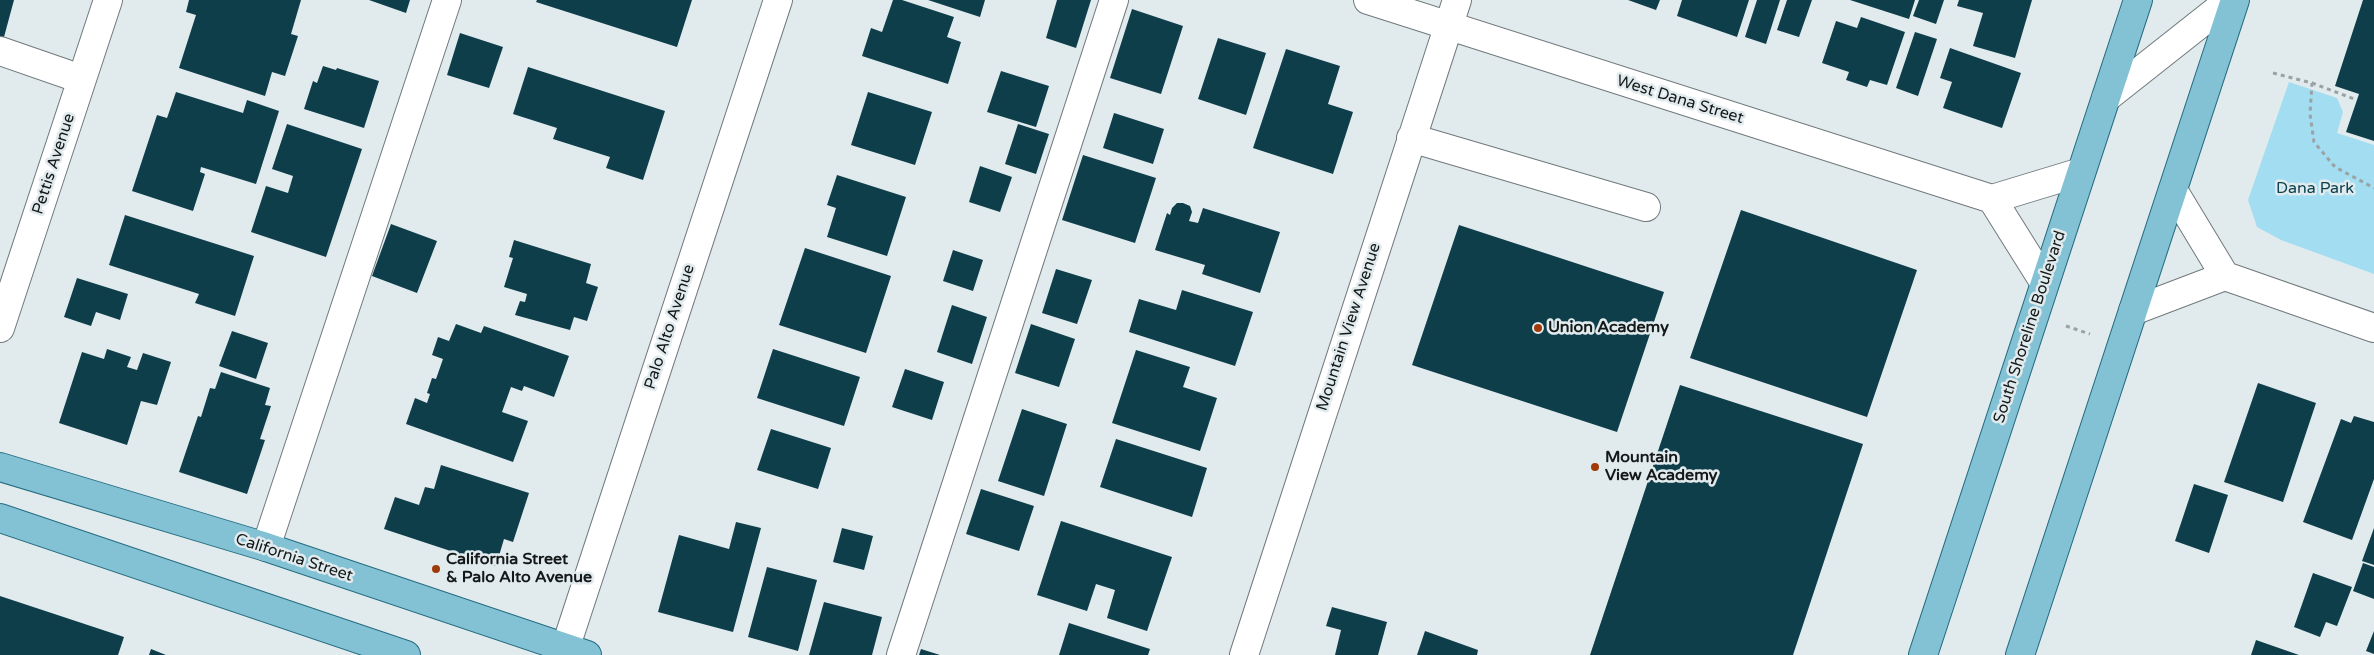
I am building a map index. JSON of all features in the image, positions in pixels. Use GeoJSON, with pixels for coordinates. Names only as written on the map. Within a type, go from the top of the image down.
{"type":"FeatureCollection","features":[{"type":"Feature","properties":{"kind":"main road","name":"South Shoreline Boulevard"},"geometry":{"type":"LineString","coordinates":[[1923,655],[2138,0]]}},
{"type":"Feature","properties":{"kind":"main road"},"geometry":{"type":"LineString","coordinates":[[2020,655],[2235,0]]}},
{"type":"Feature","properties":{"kind":"main road","name":"California Street"},"geometry":{"type":"LineString","coordinates":[[0,467],[266,547],[571,653]]}},
{"type":"Feature","properties":{"kind":"main road"},"geometry":{"type":"LineString","coordinates":[[0,518],[406,655]]}},
{"type":"Feature","properties":{"kind":"street","name":"Pettis Avenue"},"geometry":{"type":"LineString","coordinates":[[0,328],[108,0]]}},
{"type":"Feature","properties":{"kind":"street"},"geometry":{"type":"LineString","coordinates":[[266,547],[447,0]]}},
{"type":"Feature","properties":{"kind":"street","name":"Palo Alto Avenue"},"geometry":{"type":"LineString","coordinates":[[571,653],[778,0]]}},
{"type":"Feature","properties":{"kind":"street"},"geometry":{"type":"LineString","coordinates":[[901,655],[1114,0]]}},
{"type":"Feature","properties":{"kind":"street","name":"West Dana Street"},"geometry":{"type":"LineString","coordinates":[[1368,0],[1992,199]]}},
{"type":"Feature","properties":{"kind":"street","name":"Mountain View Avenue"},"geometry":{"type":"LineString","coordinates":[[1244,655],[1457,0]]}},
{"type":"Feature","properties":{"kind":"street"},"geometry":{"type":"LineString","coordinates":[[2106,98],[2230,0]]}},
{"type":"Feature","properties":{"kind":"street"},"geometry":{"type":"LineString","coordinates":[[0,51],[81,79]]}},
{"type":"Feature","properties":{"kind":"street"},"geometry":{"type":"LineString","coordinates":[[1411,138],[1646,207]]}},
{"type":"Feature","properties":{"kind":"street"},"geometry":{"type":"LineString","coordinates":[[2044,282],[1992,199],[2081,172]]}},
{"type":"Feature","properties":{"kind":"street"},"geometry":{"type":"LineString","coordinates":[[2173,190],[2225,276],[2374,328]]}},
{"type":"Feature","properties":{"kind":"street"},"geometry":{"type":"LineString","coordinates":[[2133,311],[2225,276]]}},
{"type":"Feature","properties":{"kind":"path"},"geometry":{"type":"LineString","coordinates":[[2273,73],[2312,83],[2357,100]]}},
{"type":"Feature","properties":{"kind":"path"},"geometry":{"type":"LineString","coordinates":[[2312,83],[2310,114],[2314,142],[2335,167],[2374,188]]}},
{"type":"Feature","properties":{"kind":"path"},"geometry":{"type":"LineString","coordinates":[[2062,325],[2095,336]]}},
{"type":"Feature","properties":{"kind":"green space","name":"Dana Park"},"geometry":{"type":"Polygon","coordinates":[[[2289,82],[2337,98],[2343,112],[2337,133],[2374,145],[2374,274],[2281,240],[2257,227],[2248,200],[2289,82]]]}},
{"type":"Feature","properties":{"kind":"building"},"geometry":{"type":"Polygon","coordinates":[[[0,0],[14,0],[4,37],[0,36],[0,0]]]}},
{"type":"Feature","properties":{"kind":"building"},"geometry":{"type":"Polygon","coordinates":[[[189,0],[301,0],[291,34],[298,36],[285,76],[272,72],[265,96],[179,68],[196,15],[186,12],[189,0]]]}},
{"type":"Feature","properties":{"kind":"building"},"geometry":{"type":"Polygon","coordinates":[[[369,0],[410,0],[406,13],[369,0]]]}},
{"type":"Feature","properties":{"kind":"building"},"geometry":{"type":"Polygon","coordinates":[[[537,0],[692,0],[677,47],[536,2],[537,0]]]}},
{"type":"Feature","properties":{"kind":"building"},"geometry":{"type":"Polygon","coordinates":[[[893,0],[902,0],[954,17],[947,37],[961,42],[948,84],[862,56],[871,28],[882,32],[893,0]]]}},
{"type":"Feature","properties":{"kind":"building"},"geometry":{"type":"Polygon","coordinates":[[[928,0],[985,0],[980,17],[928,0]]]}},
{"type":"Feature","properties":{"kind":"building"},"geometry":{"type":"Polygon","coordinates":[[[1057,0],[1091,0],[1076,48],[1046,38],[1057,0]]]}},
{"type":"Feature","properties":{"kind":"building"},"geometry":{"type":"Polygon","coordinates":[[[1628,0],[1660,0],[1656,10],[1628,0]]]}},
{"type":"Feature","properties":{"kind":"building"},"geometry":{"type":"Polygon","coordinates":[[[1682,0],[1749,0],[1737,37],[1677,16],[1682,0]]]}},
{"type":"Feature","properties":{"kind":"building"},"geometry":{"type":"Polygon","coordinates":[[[1757,0],[1780,0],[1766,44],[1745,37],[1757,0]]]}},
{"type":"Feature","properties":{"kind":"building"},"geometry":{"type":"Polygon","coordinates":[[[1787,0],[1812,0],[1799,37],[1777,30],[1787,0]]]}},
{"type":"Feature","properties":{"kind":"building"},"geometry":{"type":"Polygon","coordinates":[[[1850,0],[1915,0],[1909,19],[1850,0]]]}},
{"type":"Feature","properties":{"kind":"building"},"geometry":{"type":"Polygon","coordinates":[[[1919,0],[1944,0],[1936,24],[1913,16],[1919,0]]]}},
{"type":"Feature","properties":{"kind":"building"},"geometry":{"type":"Polygon","coordinates":[[[1959,0],[2032,0],[2015,58],[1973,46],[1983,13],[1957,6],[1959,0]]]}},
{"type":"Feature","properties":{"kind":"building"},"geometry":{"type":"Polygon","coordinates":[[[2363,0],[2374,0],[2374,141],[2346,132],[2359,94],[2335,86],[2363,0]]]}},
{"type":"Feature","properties":{"kind":"building"},"geometry":{"type":"Polygon","coordinates":[[[1132,9],[1183,26],[1161,94],[1110,78],[1132,9]]]}},
{"type":"Feature","properties":{"kind":"building"},"geometry":{"type":"Polygon","coordinates":[[[1861,17],[1905,32],[1887,85],[1870,80],[1867,87],[1846,80],[1849,72],[1822,63],[1836,21],[1857,28],[1861,17]]]}},
{"type":"Feature","properties":{"kind":"building"},"geometry":{"type":"Polygon","coordinates":[[[1915,32],[1937,39],[1918,96],[1896,88],[1915,32]]]}},
{"type":"Feature","properties":{"kind":"building"},"geometry":{"type":"Polygon","coordinates":[[[460,33],[503,47],[489,88],[447,75],[460,33]]]}},
{"type":"Feature","properties":{"kind":"building"},"geometry":{"type":"Polygon","coordinates":[[[1218,38],[1266,53],[1246,115],[1198,99],[1218,38]]]}},
{"type":"Feature","properties":{"kind":"building"},"geometry":{"type":"Polygon","coordinates":[[[1950,48],[2021,73],[2002,128],[1943,108],[1952,82],[1940,78],[1950,48]]]}},
{"type":"Feature","properties":{"kind":"building"},"geometry":{"type":"Polygon","coordinates":[[[1286,49],[1340,66],[1328,104],[1353,112],[1333,174],[1253,148],[1286,49]]]}},
{"type":"Feature","properties":{"kind":"building"},"geometry":{"type":"Polygon","coordinates":[[[323,66],[336,70],[337,68],[379,81],[364,128],[304,109],[313,81],[317,83],[323,66]]]}},
{"type":"Feature","properties":{"kind":"building"},"geometry":{"type":"Polygon","coordinates":[[[528,67],[665,111],[643,180],[606,168],[610,157],[553,139],[557,128],[513,114],[528,67]]]}},
{"type":"Feature","properties":{"kind":"building"},"geometry":{"type":"Polygon","coordinates":[[[1001,71],[1049,86],[1036,127],[987,112],[1001,71]]]}},
{"type":"Feature","properties":{"kind":"building"},"geometry":{"type":"Polygon","coordinates":[[[176,92],[243,113],[247,100],[279,111],[256,184],[201,167],[200,172],[205,174],[193,211],[132,191],[157,115],[167,118],[176,92]]]}},
{"type":"Feature","properties":{"kind":"building"},"geometry":{"type":"Polygon","coordinates":[[[868,92],[932,112],[915,165],[851,145],[868,92]]]}},
{"type":"Feature","properties":{"kind":"building"},"geometry":{"type":"Polygon","coordinates":[[[1114,113],[1164,129],[1153,164],[1103,148],[1114,113]]]}},
{"type":"Feature","properties":{"kind":"building"},"geometry":{"type":"Polygon","coordinates":[[[287,124],[362,149],[326,257],[251,232],[266,186],[288,193],[293,176],[272,169],[287,124]]]}},
{"type":"Feature","properties":{"kind":"building"},"geometry":{"type":"Polygon","coordinates":[[[1018,124],[1049,134],[1036,174],[1005,164],[1018,124]]]}},
{"type":"Feature","properties":{"kind":"building"},"geometry":{"type":"Polygon","coordinates":[[[1083,155],[1156,178],[1135,243],[1062,220],[1083,155]]]}},
{"type":"Feature","properties":{"kind":"building"},"geometry":{"type":"Polygon","coordinates":[[[980,166],[1012,177],[1000,212],[969,202],[980,166]]]}},
{"type":"Feature","properties":{"kind":"building"},"geometry":{"type":"Polygon","coordinates":[[[837,175],[906,197],[887,256],[827,237],[836,208],[827,205],[837,175]]]}},
{"type":"Feature","properties":{"kind":"building"},"geometry":{"type":"Polygon","coordinates":[[[1177,203],[1190,206],[1192,212],[1189,221],[1198,223],[1203,208],[1280,232],[1260,293],[1202,274],[1205,265],[1155,250],[1167,213],[1170,215],[1172,208],[1177,203]]]}},
{"type":"Feature","properties":{"kind":"building","name":"Union Academy"},"geometry":{"type":"Polygon","coordinates":[[[1741,210],[1917,270],[1867,417],[1690,358],[1741,210]]]}},
{"type":"Feature","properties":{"kind":"building"},"geometry":{"type":"Polygon","coordinates":[[[125,215],[254,256],[235,316],[195,303],[199,294],[109,265],[125,215]]]}},
{"type":"Feature","properties":{"kind":"building"},"geometry":{"type":"Polygon","coordinates":[[[391,224],[437,241],[417,293],[372,276],[391,224]]]}},
{"type":"Feature","properties":{"kind":"building","name":"Union Academy"},"geometry":{"type":"Polygon","coordinates":[[[1459,225],[1664,292],[1617,432],[1412,365],[1459,225]]]}},
{"type":"Feature","properties":{"kind":"building"},"geometry":{"type":"Polygon","coordinates":[[[514,240],[591,264],[586,283],[598,287],[587,321],[574,317],[570,330],[515,315],[520,301],[525,302],[527,294],[504,287],[513,258],[509,257],[514,240]]]}},
{"type":"Feature","properties":{"kind":"building"},"geometry":{"type":"Polygon","coordinates":[[[805,248],[891,276],[866,353],[779,325],[805,248]]]}},
{"type":"Feature","properties":{"kind":"building"},"geometry":{"type":"Polygon","coordinates":[[[953,250],[983,260],[973,291],[943,281],[953,250]]]}},
{"type":"Feature","properties":{"kind":"building"},"geometry":{"type":"Polygon","coordinates":[[[1056,269],[1092,280],[1077,324],[1042,313],[1056,269]]]}},
{"type":"Feature","properties":{"kind":"building"},"geometry":{"type":"Polygon","coordinates":[[[77,278],[128,294],[120,320],[96,312],[91,326],[64,317],[77,278]]]}},
{"type":"Feature","properties":{"kind":"building"},"geometry":{"type":"Polygon","coordinates":[[[1182,290],[1253,312],[1235,366],[1129,332],[1139,299],[1176,310],[1182,290]]]}},
{"type":"Feature","properties":{"kind":"building"},"geometry":{"type":"Polygon","coordinates":[[[952,305],[987,317],[972,364],[937,352],[952,305]]]}},
{"type":"Feature","properties":{"kind":"building"},"geometry":{"type":"Polygon","coordinates":[[[456,324],[481,333],[484,326],[569,356],[554,397],[524,386],[522,391],[511,387],[502,412],[528,421],[513,462],[406,424],[415,398],[427,403],[430,394],[427,393],[432,378],[436,379],[443,359],[432,355],[438,337],[449,341],[456,324]]]}},
{"type":"Feature","properties":{"kind":"building"},"geometry":{"type":"Polygon","coordinates":[[[1031,324],[1075,339],[1059,387],[1015,373],[1031,324]]]}},
{"type":"Feature","properties":{"kind":"building"},"geometry":{"type":"Polygon","coordinates":[[[232,331],[268,343],[256,379],[219,366],[232,331]]]}},
{"type":"Feature","properties":{"kind":"building"},"geometry":{"type":"Polygon","coordinates":[[[107,349],[131,357],[127,367],[137,370],[143,353],[171,362],[157,405],[141,401],[127,445],[59,423],[82,352],[104,359],[107,349]]]}},
{"type":"Feature","properties":{"kind":"building"},"geometry":{"type":"Polygon","coordinates":[[[773,349],[860,377],[844,426],[757,398],[773,349]]]}},
{"type":"Feature","properties":{"kind":"building"},"geometry":{"type":"Polygon","coordinates":[[[1136,350],[1190,367],[1183,387],[1217,398],[1200,451],[1112,423],[1136,350]]]}},
{"type":"Feature","properties":{"kind":"building"},"geometry":{"type":"Polygon","coordinates":[[[905,369],[944,382],[932,420],[892,407],[905,369]]]}},
{"type":"Feature","properties":{"kind":"building"},"geometry":{"type":"Polygon","coordinates":[[[221,372],[270,388],[265,405],[271,406],[260,439],[265,440],[247,494],[179,472],[198,416],[201,417],[210,388],[215,389],[221,372]]]}},
{"type":"Feature","properties":{"kind":"building"},"geometry":{"type":"Polygon","coordinates":[[[2258,383],[2316,403],[2283,502],[2224,482],[2258,383]]]}},
{"type":"Feature","properties":{"kind":"building"},"geometry":{"type":"Polygon","coordinates":[[[1680,385],[1863,444],[1793,655],[1590,655],[1680,385]]]}},
{"type":"Feature","properties":{"kind":"building"},"geometry":{"type":"Polygon","coordinates":[[[1022,409],[1067,424],[1044,496],[998,481],[1022,409]]]}},
{"type":"Feature","properties":{"kind":"building"},"geometry":{"type":"Polygon","coordinates":[[[2354,416],[2374,422],[2374,479],[2352,540],[2303,522],[2341,419],[2351,423],[2354,416]]]}},
{"type":"Feature","properties":{"kind":"building"},"geometry":{"type":"Polygon","coordinates":[[[771,429],[831,448],[818,489],[757,470],[771,429]]]}},
{"type":"Feature","properties":{"kind":"building"},"geometry":{"type":"Polygon","coordinates":[[[1116,439],[1207,468],[1192,517],[1100,487],[1116,439]]]}},
{"type":"Feature","properties":{"kind":"building"},"geometry":{"type":"Polygon","coordinates":[[[441,465],[529,493],[513,542],[504,539],[496,566],[384,529],[395,497],[419,505],[425,487],[434,489],[441,465]]]}},
{"type":"Feature","properties":{"kind":"building"},"geometry":{"type":"Polygon","coordinates":[[[2194,484],[2228,495],[2209,553],[2175,541],[2194,484]]]}},
{"type":"Feature","properties":{"kind":"building"},"geometry":{"type":"Polygon","coordinates":[[[981,489],[1034,506],[1019,551],[966,534],[981,489]]]}},
{"type":"Feature","properties":{"kind":"building"},"geometry":{"type":"Polygon","coordinates":[[[1061,521],[1172,557],[1147,631],[1107,618],[1115,590],[1096,584],[1087,611],[1037,595],[1061,521]]]}},
{"type":"Feature","properties":{"kind":"building"},"geometry":{"type":"Polygon","coordinates":[[[736,522],[761,528],[733,632],[658,612],[679,535],[729,549],[736,522]]]}},
{"type":"Feature","properties":{"kind":"building"},"geometry":{"type":"Polygon","coordinates":[[[842,528],[873,536],[864,570],[833,562],[842,528]]]}},
{"type":"Feature","properties":{"kind":"building"},"geometry":{"type":"Polygon","coordinates":[[[2374,528],[2374,565],[2362,561],[2374,528]]]}},
{"type":"Feature","properties":{"kind":"building"},"geometry":{"type":"Polygon","coordinates":[[[2363,563],[2374,567],[2374,599],[2353,591],[2363,563]]]}},
{"type":"Feature","properties":{"kind":"building"},"geometry":{"type":"Polygon","coordinates":[[[767,567],[817,580],[798,651],[748,637],[767,567]]]}},
{"type":"Feature","properties":{"kind":"building"},"geometry":{"type":"Polygon","coordinates":[[[2313,573],[2352,587],[2337,626],[2326,622],[2320,637],[2294,627],[2313,573]]]}},
{"type":"Feature","properties":{"kind":"building"},"geometry":{"type":"Polygon","coordinates":[[[0,596],[124,637],[118,655],[0,655],[0,596]]]}},
{"type":"Feature","properties":{"kind":"building"},"geometry":{"type":"Polygon","coordinates":[[[824,602],[882,617],[872,655],[809,655],[824,602]]]}},
{"type":"Feature","properties":{"kind":"building"},"geometry":{"type":"Polygon","coordinates":[[[1332,607],[1387,622],[1378,655],[1335,655],[1341,630],[1326,626],[1332,607]]]}},
{"type":"Feature","properties":{"kind":"building"},"geometry":{"type":"Polygon","coordinates":[[[1069,623],[1150,649],[1148,655],[1059,655],[1069,623]]]}},
{"type":"Feature","properties":{"kind":"building"},"geometry":{"type":"Polygon","coordinates":[[[1425,631],[1478,650],[1477,655],[1417,655],[1425,631]]]}},
{"type":"Feature","properties":{"kind":"building"},"geometry":{"type":"Polygon","coordinates":[[[2374,631],[2374,654],[2366,651],[2374,631]]]}},
{"type":"Feature","properties":{"kind":"building"},"geometry":{"type":"Polygon","coordinates":[[[2256,640],[2299,655],[2251,655],[2256,640]]]}},
{"type":"Feature","properties":{"kind":"building"},"geometry":{"type":"Polygon","coordinates":[[[151,649],[166,655],[149,655],[151,649]]]}},
{"type":"Feature","properties":{"kind":"building"},"geometry":{"type":"Polygon","coordinates":[[[921,649],[940,655],[919,655],[921,649]]]}},
{"type":"Feature","properties":{"kind":"place","name":"Union Academy"},"geometry":{"type":"Point","coordinates":[1538,328]}},
{"type":"Feature","properties":{"kind":"place","name":"Mountain View Academy"},"geometry":{"type":"Point","coordinates":[1595,467]}},
{"type":"Feature","properties":{"kind":"place","name":"California Street & Palo Alto Avenue"},"geometry":{"type":"Point","coordinates":[436,569]}}]}
